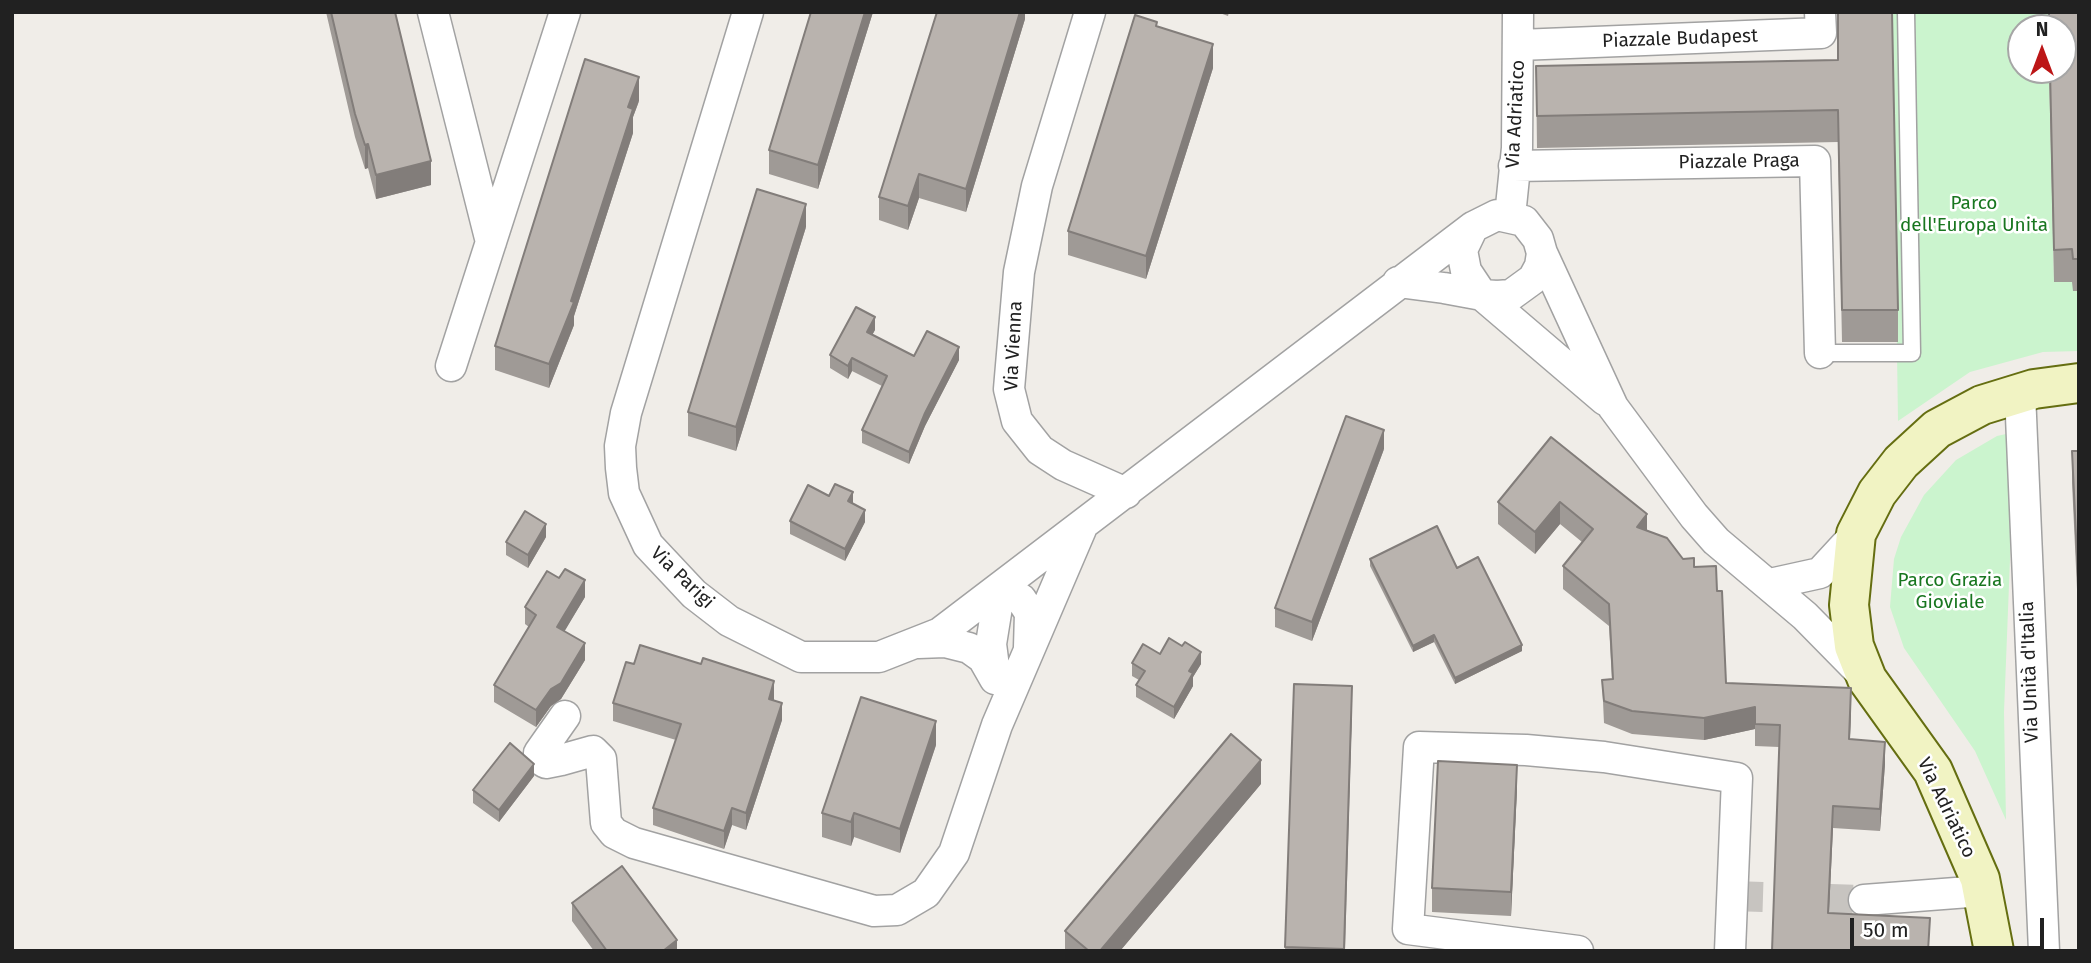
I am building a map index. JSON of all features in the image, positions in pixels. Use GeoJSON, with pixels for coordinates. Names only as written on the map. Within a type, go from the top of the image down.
{"type":"FeatureCollection","features":[{"type":"Feature","properties":{"kind":"street"},"geometry":{"type":"LineString","coordinates":[[433,12],[491,243]]}},
{"type":"Feature","properties":{"kind":"street"},"geometry":{"type":"LineString","coordinates":[[451,366],[565,12]]}},
{"type":"Feature","properties":{"kind":"street","name":"Via Parigi"},"geometry":{"type":"LineString","coordinates":[[748,12],[626,413],[620,446],[624,493],[648,545],[694,594],[729,621],[801,657],[879,657],[940,633],[1126,493]]}},
{"type":"Feature","properties":{"kind":"street","name":"Via Vienna"},"geometry":{"type":"LineString","coordinates":[[1090,12],[1037,186],[1019,272],[1009,389],[1017,421],[1040,450],[1063,465],[1126,493]]}},
{"type":"Feature","properties":{"kind":"street","name":"Via Adriatico"},"geometry":{"type":"LineString","coordinates":[[1518,12],[1517,148],[1510,216],[1533,229],[1613,407],[1694,516],[1717,541],[1770,584],[1867,679],[1933,771],[1982,891],[1994,951]]}},
{"type":"Feature","properties":{"kind":"street","name":"Piazzale Budapest"},"geometry":{"type":"LineString","coordinates":[[1519,45],[1821,33],[1820,12]]}},
{"type":"Feature","properties":{"kind":"street","name":"Piazzale Praga"},"geometry":{"type":"LineString","coordinates":[[1514,166],[1815,161],[1820,353]]}},
{"type":"Feature","properties":{"kind":"street"},"geometry":{"type":"LineString","coordinates":[[1126,493],[1473,227],[1492,216],[1510,216]]}},
{"type":"Feature","properties":{"kind":"street","name":"Via Adriatico"},"geometry":{"type":"LineString","coordinates":[[1473,227],[1466,237],[1462,257],[1471,281],[1482,295],[1613,407]]}},
{"type":"Feature","properties":{"kind":"street"},"geometry":{"type":"LineString","coordinates":[[1398,282],[1482,295],[1511,295],[1534,279],[1542,253]]}},
{"type":"Feature","properties":{"kind":"street","name":"Via Adriatico"},"geometry":{"type":"LineString","coordinates":[[1770,584],[1820,573],[1856,534],[1877,493],[1901,462],[1937,429],[1982,404],[2020,393],[2079,383]]}},
{"type":"Feature","properties":{"kind":"street","name":"Via Unità d'Italia"},"geometry":{"type":"LineString","coordinates":[[2020,393],[2043,951]]}},
{"type":"Feature","properties":{"kind":"street"},"geometry":{"type":"LineString","coordinates":[[565,716],[539,754],[541,760],[546,763],[593,751],[601,759],[606,823],[614,833],[634,843],[874,911],[897,910],[926,893],[946,868],[997,725],[1083,526]]}},
{"type":"Feature","properties":{"kind":"street","name":"Via Adriatico"},"geometry":{"type":"LineString","coordinates":[[1856,534],[1849,604],[1854,646],[1867,679]]}},
{"type":"Feature","properties":{"kind":"street"},"geometry":{"type":"LineString","coordinates":[[997,725],[991,643],[1000,588],[1021,599],[1030,613],[1031,633],[1026,661]]}},
{"type":"Feature","properties":{"kind":"street"},"geometry":{"type":"LineString","coordinates":[[915,643],[945,642],[969,648],[983,658],[995,675]]}},
{"type":"Feature","properties":{"kind":"street"},"geometry":{"type":"LineString","coordinates":[[1578,951],[1408,929],[1419,747],[1525,750],[1604,757],[1737,778],[1730,951]]}},
{"type":"Feature","properties":{"kind":"street"},"geometry":{"type":"LineString","coordinates":[[1864,900],[1982,891]]}},
{"type":"Feature","properties":{"kind":"lane"},"geometry":{"type":"LineString","coordinates":[[1820,353],[1912,353],[1906,12]]}},
{"type":"Feature","properties":{"kind":"green space","name":"Parco dell'Europa Unita"},"geometry":{"type":"Polygon","coordinates":[[[1892,12],[2048,12],[2007,14],[2007,84],[2049,84],[2054,282],[2072,282],[2079,291],[2079,351],[2043,352],[1970,372],[1898,421],[1892,12]]]}},
{"type":"Feature","properties":{"kind":"green space","name":"Parco Grazia Gioviale"},"geometry":{"type":"Polygon","coordinates":[[[2015,432],[2004,712],[2006,820],[1975,751],[1904,648],[1890,607],[1894,559],[1901,537],[1924,495],[1956,460],[1997,436],[2015,432]]]}},
{"type":"Feature","properties":{"kind":"building"},"geometry":{"type":"Polygon","coordinates":[[[331,12],[395,12],[431,161],[376,175],[368,144],[365,145],[355,114],[331,12]]]}},
{"type":"Feature","properties":{"kind":"building"},"geometry":{"type":"Polygon","coordinates":[[[811,12],[865,12],[818,165],[769,150],[811,12]]]}},
{"type":"Feature","properties":{"kind":"building"},"geometry":{"type":"Polygon","coordinates":[[[937,12],[1020,12],[966,189],[919,174],[908,206],[879,197],[937,12]]]}},
{"type":"Feature","properties":{"kind":"building"},"geometry":{"type":"Polygon","coordinates":[[[1838,12],[1892,12],[1898,310],[1842,310],[1838,110],[1537,116],[1536,66],[1838,60],[1838,12]]]}},
{"type":"Feature","properties":{"kind":"building"},"geometry":{"type":"Polygon","coordinates":[[[2079,12],[2079,259],[2073,259],[2072,249],[2054,250],[2050,84],[2077,84],[2077,14],[2049,14],[2079,12]]]}},
{"type":"Feature","properties":{"kind":"building"},"geometry":{"type":"Polygon","coordinates":[[[1135,15],[1157,22],[1156,26],[1213,44],[1146,256],[1068,231],[1135,15]]]}},
{"type":"Feature","properties":{"kind":"building"},"geometry":{"type":"Polygon","coordinates":[[[585,59],[639,77],[628,107],[633,109],[571,301],[574,302],[549,364],[495,346],[585,59]]]}},
{"type":"Feature","properties":{"kind":"building"},"geometry":{"type":"Polygon","coordinates":[[[757,189],[806,204],[736,427],[688,412],[757,189]]]}},
{"type":"Feature","properties":{"kind":"building"},"geometry":{"type":"Polygon","coordinates":[[[856,307],[875,317],[867,332],[914,356],[927,331],[959,347],[925,413],[909,452],[862,430],[887,376],[852,358],[848,366],[830,355],[856,307]]]}},
{"type":"Feature","properties":{"kind":"building"},"geometry":{"type":"Polygon","coordinates":[[[1346,416],[1384,430],[1312,622],[1275,608],[1346,416]]]}},
{"type":"Feature","properties":{"kind":"building"},"geometry":{"type":"Polygon","coordinates":[[[1551,437],[1647,514],[1637,527],[1667,538],[1683,559],[1694,558],[1694,567],[1716,566],[1717,591],[1722,591],[1726,683],[1851,688],[1849,739],[1885,742],[1880,809],[1833,806],[1828,913],[1930,918],[1928,951],[1772,951],[1780,725],[1755,724],[1755,707],[1704,718],[1632,711],[1604,701],[1602,680],[1613,679],[1609,604],[1563,566],[1593,529],[1560,502],[1535,532],[1498,502],[1551,437]]]}},
{"type":"Feature","properties":{"kind":"building"},"geometry":{"type":"Polygon","coordinates":[[[2072,451],[2079,451],[2079,599],[2072,451]]]}},
{"type":"Feature","properties":{"kind":"building"},"geometry":{"type":"Polygon","coordinates":[[[835,484],[853,492],[848,501],[865,510],[845,549],[790,521],[808,485],[829,496],[835,484]]]}},
{"type":"Feature","properties":{"kind":"building"},"geometry":{"type":"Polygon","coordinates":[[[525,511],[546,524],[528,555],[506,542],[525,511]]]}},
{"type":"Feature","properties":{"kind":"building"},"geometry":{"type":"Polygon","coordinates":[[[1437,526],[1457,568],[1478,557],[1522,645],[1455,678],[1434,635],[1413,646],[1370,559],[1437,526]]]}},
{"type":"Feature","properties":{"kind":"building"},"geometry":{"type":"Polygon","coordinates":[[[565,569],[585,580],[557,627],[585,643],[561,683],[551,689],[536,710],[494,685],[536,615],[525,607],[547,571],[559,578],[565,569]]]}},
{"type":"Feature","properties":{"kind":"building"},"geometry":{"type":"Polygon","coordinates":[[[1169,638],[1182,646],[1185,642],[1201,652],[1189,671],[1193,673],[1174,707],[1136,685],[1145,671],[1132,663],[1143,644],[1160,654],[1169,638]]]}},
{"type":"Feature","properties":{"kind":"building"},"geometry":{"type":"Polygon","coordinates":[[[640,645],[701,664],[703,658],[774,681],[769,699],[782,703],[746,813],[732,808],[724,831],[653,808],[681,724],[613,703],[626,662],[634,664],[640,645]]]}},
{"type":"Feature","properties":{"kind":"building"},"geometry":{"type":"Polygon","coordinates":[[[1294,684],[1352,686],[1344,949],[1285,947],[1294,684]]]}},
{"type":"Feature","properties":{"kind":"building"},"geometry":{"type":"Polygon","coordinates":[[[861,697],[936,721],[900,829],[854,813],[851,822],[822,813],[861,697]]]}},
{"type":"Feature","properties":{"kind":"building"},"geometry":{"type":"Polygon","coordinates":[[[1231,734],[1261,760],[1100,951],[1089,951],[1065,931],[1231,734]]]}},
{"type":"Feature","properties":{"kind":"building"},"geometry":{"type":"Polygon","coordinates":[[[510,743],[534,764],[499,810],[473,790],[510,743]]]}},
{"type":"Feature","properties":{"kind":"building"},"geometry":{"type":"Polygon","coordinates":[[[1438,761],[1517,765],[1511,892],[1432,888],[1438,761]]]}},
{"type":"Feature","properties":{"kind":"building"},"geometry":{"type":"Polygon","coordinates":[[[622,866],[677,940],[663,951],[607,951],[572,903],[622,866]]]}},
{"type":"Feature","properties":{"kind":"tunnel"},"geometry":{"type":"LineString","coordinates":[[1733,896],[1864,900]]}}]}
